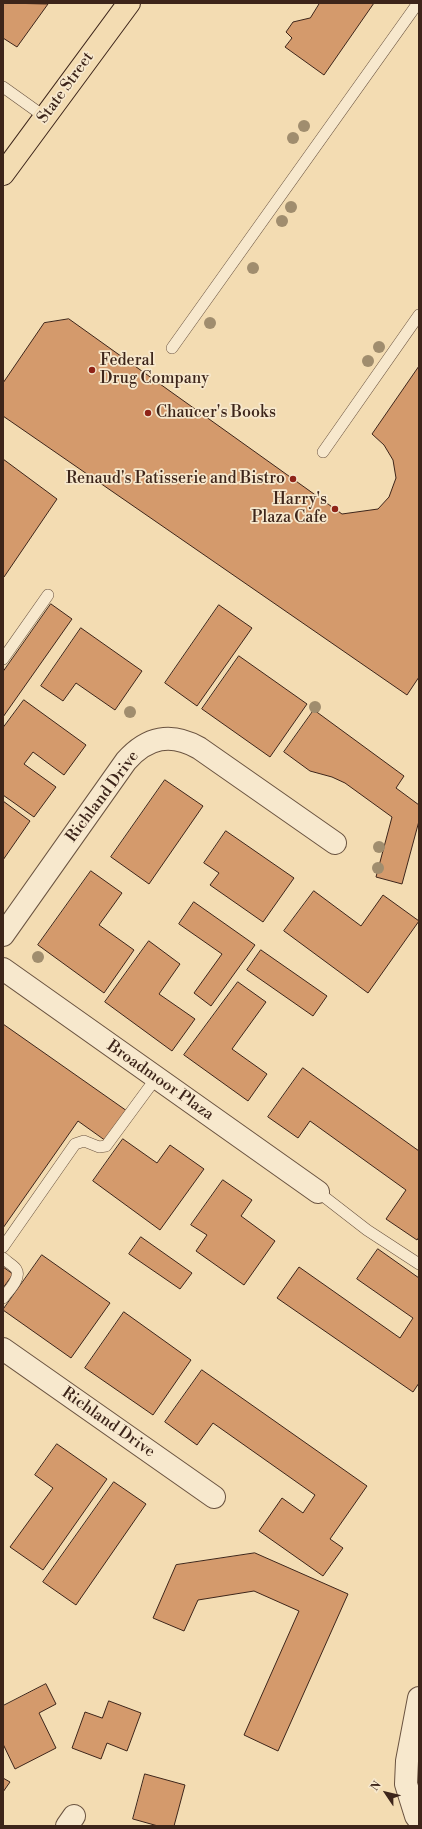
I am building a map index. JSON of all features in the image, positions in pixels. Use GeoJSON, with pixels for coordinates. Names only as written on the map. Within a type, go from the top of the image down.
{"type":"FeatureCollection","features":[{"type":"Feature","properties":{"kind":"main road","name":"State Street"},"geometry":{"type":"LineString","coordinates":[[3,174],[129,3]]}},
{"type":"Feature","properties":{"kind":"street","name":"Richland Drive"},"geometry":{"type":"LineString","coordinates":[[3,935],[126,761],[135,751],[147,743],[160,739],[187,741],[199,748],[335,843]]}},
{"type":"Feature","properties":{"kind":"street","name":"Broadmoor Plaza"},"geometry":{"type":"LineString","coordinates":[[3,969],[318,1192]]}},
{"type":"Feature","properties":{"kind":"street","name":"Richland Drive"},"geometry":{"type":"LineString","coordinates":[[3,1349],[214,1497]]}},
{"type":"Feature","properties":{"kind":"street"},"geometry":{"type":"LineString","coordinates":[[419,1698],[407,1761],[406,1784],[416,1816],[419,1820]]}},
{"type":"Feature","properties":{"kind":"lane"},"geometry":{"type":"LineString","coordinates":[[172,348],[418,3]]}},
{"type":"Feature","properties":{"kind":"lane"},"geometry":{"type":"LineString","coordinates":[[3,87],[45,117]]}},
{"type":"Feature","properties":{"kind":"lane"},"geometry":{"type":"LineString","coordinates":[[323,452],[419,315]]}},
{"type":"Feature","properties":{"kind":"lane"},"geometry":{"type":"LineString","coordinates":[[3,659],[48,595]]}},
{"type":"Feature","properties":{"kind":"lane"},"geometry":{"type":"LineString","coordinates":[[3,1248],[75,1144],[84,1141],[99,1147],[106,1146],[156,1078]]}},
{"type":"Feature","properties":{"kind":"lane"},"geometry":{"type":"LineString","coordinates":[[318,1192],[367,1230],[419,1264]]}},
{"type":"Feature","properties":{"kind":"lane"},"geometry":{"type":"LineString","coordinates":[[3,1258],[16,1269],[18,1274],[17,1278],[3,1298]]}},
{"type":"Feature","properties":{"kind":"building"},"geometry":{"type":"Polygon","coordinates":[[[3,3],[48,4],[17,47],[3,38],[3,3]]]}},
{"type":"Feature","properties":{"kind":"building"},"geometry":{"type":"Polygon","coordinates":[[[320,3],[374,3],[324,75],[285,47],[292,38],[286,32],[293,22],[310,18],[320,3]]]}},
{"type":"Feature","properties":{"kind":"building"},"geometry":{"type":"Polygon","coordinates":[[[69,319],[342,514],[378,509],[389,497],[396,478],[393,460],[384,445],[372,434],[419,366],[419,677],[407,695],[3,416],[3,383],[44,323],[69,319]]]}},
{"type":"Feature","properties":{"kind":"building"},"geometry":{"type":"Polygon","coordinates":[[[3,459],[57,499],[4,577],[3,576],[3,459]]]}},
{"type":"Feature","properties":{"kind":"building"},"geometry":{"type":"Polygon","coordinates":[[[51,604],[72,619],[3,717],[3,672],[51,604]]]}},
{"type":"Feature","properties":{"kind":"building"},"geometry":{"type":"Polygon","coordinates":[[[219,605],[252,628],[197,706],[165,683],[219,605]]]}},
{"type":"Feature","properties":{"kind":"building"},"geometry":{"type":"Polygon","coordinates":[[[81,628],[142,671],[115,710],[76,683],[63,701],[41,686],[81,628]]]}},
{"type":"Feature","properties":{"kind":"building"},"geometry":{"type":"Polygon","coordinates":[[[239,656],[307,704],[270,757],[202,709],[239,656]]]}},
{"type":"Feature","properties":{"kind":"building"},"geometry":{"type":"Polygon","coordinates":[[[24,700],[86,745],[64,775],[33,752],[24,764],[56,787],[34,817],[3,795],[3,728],[24,700]]]}},
{"type":"Feature","properties":{"kind":"building"},"geometry":{"type":"Polygon","coordinates":[[[314,710],[404,776],[396,788],[419,805],[419,821],[402,884],[376,877],[392,817],[345,783],[332,777],[310,771],[284,752],[314,710]]]}},
{"type":"Feature","properties":{"kind":"building"},"geometry":{"type":"Polygon","coordinates":[[[165,780],[203,806],[149,884],[111,857],[165,780]]]}},
{"type":"Feature","properties":{"kind":"building"},"geometry":{"type":"Polygon","coordinates":[[[3,801],[30,821],[3,860],[3,801]]]}},
{"type":"Feature","properties":{"kind":"building"},"geometry":{"type":"Polygon","coordinates":[[[226,831],[294,878],[263,922],[210,885],[219,873],[204,863],[226,831]]]}},
{"type":"Feature","properties":{"kind":"building"},"geometry":{"type":"Polygon","coordinates":[[[91,871],[122,893],[99,925],[134,950],[104,993],[38,945],[91,871]]]}},
{"type":"Feature","properties":{"kind":"building"},"geometry":{"type":"Polygon","coordinates":[[[314,891],[361,926],[383,895],[419,921],[368,993],[284,931],[314,891]]]}},
{"type":"Feature","properties":{"kind":"building"},"geometry":{"type":"Polygon","coordinates":[[[194,902],[255,945],[211,1006],[194,993],[222,954],[179,924],[194,902]]]}},
{"type":"Feature","properties":{"kind":"building"},"geometry":{"type":"Polygon","coordinates":[[[149,941],[180,964],[159,994],[195,1019],[172,1051],[105,1002],[149,941]]]}},
{"type":"Feature","properties":{"kind":"building"},"geometry":{"type":"Polygon","coordinates":[[[261,950],[327,996],[313,1016],[247,970],[261,950]]]}},
{"type":"Feature","properties":{"kind":"building"},"geometry":{"type":"Polygon","coordinates":[[[238,982],[266,1002],[232,1049],[267,1074],[248,1101],[184,1055],[238,982]]]}},
{"type":"Feature","properties":{"kind":"building"},"geometry":{"type":"Polygon","coordinates":[[[3,1024],[127,1111],[106,1141],[78,1121],[3,1228],[3,1024]]]}},
{"type":"Feature","properties":{"kind":"building"},"geometry":{"type":"Polygon","coordinates":[[[303,1068],[419,1151],[419,1237],[417,1240],[386,1219],[406,1190],[310,1121],[298,1138],[268,1117],[303,1068]]]}},
{"type":"Feature","properties":{"kind":"building"},"geometry":{"type":"Polygon","coordinates":[[[123,1139],[157,1163],[170,1145],[204,1169],[160,1230],[93,1181],[123,1139]]]}},
{"type":"Feature","properties":{"kind":"building"},"geometry":{"type":"Polygon","coordinates":[[[223,1180],[252,1200],[241,1216],[275,1241],[244,1285],[196,1251],[207,1235],[191,1225],[223,1180]]]}},
{"type":"Feature","properties":{"kind":"building"},"geometry":{"type":"Polygon","coordinates":[[[141,1237],[192,1273],[180,1289],[129,1254],[141,1237]]]}},
{"type":"Feature","properties":{"kind":"building"},"geometry":{"type":"Polygon","coordinates":[[[378,1249],[419,1278],[419,1383],[413,1392],[277,1298],[299,1267],[400,1338],[413,1318],[357,1279],[378,1249]]]}},
{"type":"Feature","properties":{"kind":"building"},"geometry":{"type":"Polygon","coordinates":[[[42,1255],[110,1303],[71,1358],[3,1310],[42,1255]]]}},
{"type":"Feature","properties":{"kind":"building"},"geometry":{"type":"Polygon","coordinates":[[[3,1267],[13,1274],[3,1288],[3,1267]]]}},
{"type":"Feature","properties":{"kind":"building"},"geometry":{"type":"Polygon","coordinates":[[[124,1312],[191,1360],[153,1415],[85,1368],[124,1312]]]}},
{"type":"Feature","properties":{"kind":"building"},"geometry":{"type":"Polygon","coordinates":[[[202,1370],[367,1486],[330,1539],[343,1548],[323,1576],[259,1531],[282,1498],[303,1513],[315,1495],[213,1423],[197,1445],[165,1422],[202,1370]]]}},
{"type":"Feature","properties":{"kind":"building"},"geometry":{"type":"Polygon","coordinates":[[[57,1444],[107,1479],[43,1570],[10,1547],[53,1488],[35,1475],[57,1444]]]}},
{"type":"Feature","properties":{"kind":"building"},"geometry":{"type":"Polygon","coordinates":[[[114,1482],[146,1504],[76,1605],[43,1582],[114,1482]]]}},
{"type":"Feature","properties":{"kind":"building"},"geometry":{"type":"Polygon","coordinates":[[[255,1553],[348,1594],[278,1751],[244,1735],[299,1611],[254,1591],[198,1600],[184,1631],[153,1618],[176,1565],[255,1553]]]}},
{"type":"Feature","properties":{"kind":"building"},"geometry":{"type":"Polygon","coordinates":[[[46,1684],[56,1704],[39,1713],[56,1748],[15,1769],[3,1744],[3,1706],[46,1684]]]}},
{"type":"Feature","properties":{"kind":"building"},"geometry":{"type":"Polygon","coordinates":[[[109,1701],[141,1713],[127,1751],[107,1743],[101,1759],[72,1748],[85,1712],[102,1718],[109,1701]]]}},
{"type":"Feature","properties":{"kind":"building"},"geometry":{"type":"Polygon","coordinates":[[[145,1774],[185,1785],[174,1826],[158,1826],[133,1819],[145,1774]]]}},
{"type":"Feature","properties":{"kind":"building"},"geometry":{"type":"Polygon","coordinates":[[[3,1778],[10,1782],[3,1792],[3,1778]]]}},
{"type":"Feature","properties":{"kind":"place","name":"Federal Drug Company"},"geometry":{"type":"Point","coordinates":[92,370]}},
{"type":"Feature","properties":{"kind":"place","name":"Chaucer's Books"},"geometry":{"type":"Point","coordinates":[148,413]}},
{"type":"Feature","properties":{"kind":"place","name":"Renaud's Patisserie and Bistro"},"geometry":{"type":"Point","coordinates":[293,479]}},
{"type":"Feature","properties":{"kind":"place","name":"Harry's Plaza Cafe"},"geometry":{"type":"Point","coordinates":[335,509]}}]}
